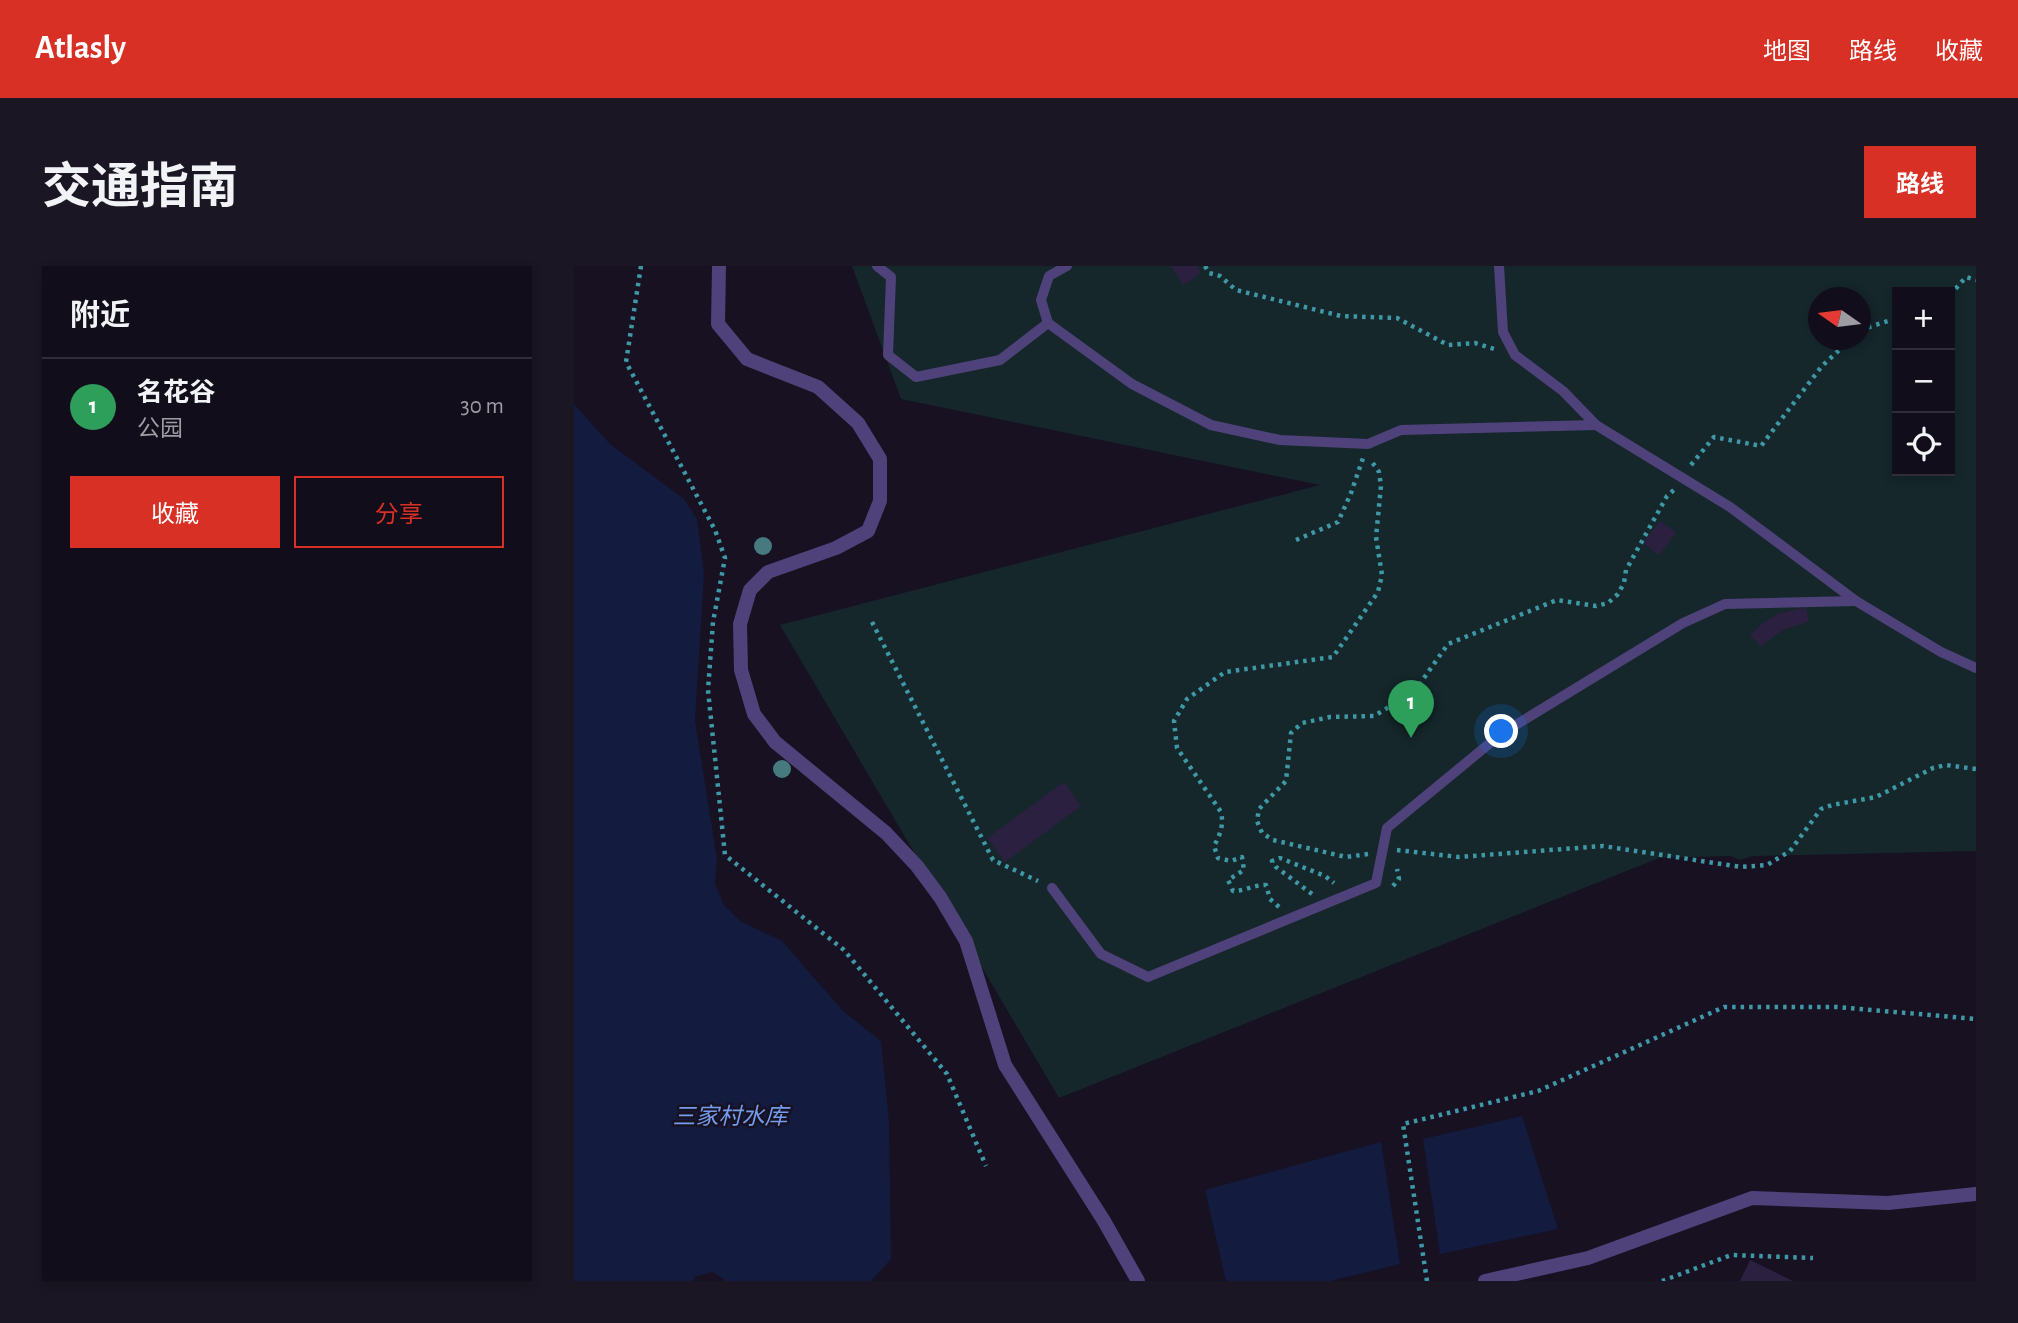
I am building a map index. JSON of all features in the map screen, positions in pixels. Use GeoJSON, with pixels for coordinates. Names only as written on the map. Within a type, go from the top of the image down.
{"type":"FeatureCollection","features":[{"type":"Feature","properties":{"kind":"street"},"geometry":{"type":"LineString","coordinates":[[719,266],[718,324],[747,359],[818,387],[858,423],[880,460],[880,502],[868,531],[836,548],[768,572],[750,590],[740,624],[741,670],[754,714],[775,742],[886,833],[917,866],[940,897],[966,941],[1004,1065],[1104,1221],[1138,1281]]}},
{"type":"Feature","properties":{"kind":"street"},"geometry":{"type":"LineString","coordinates":[[1485,1281],[1588,1258],[1752,1198],[1888,1203],[1976,1194]]}},
{"type":"Feature","properties":{"kind":"lane"},"geometry":{"type":"LineString","coordinates":[[877,266],[891,277],[888,355],[916,377],[1000,360],[1048,323]]}},
{"type":"Feature","properties":{"kind":"lane"},"geometry":{"type":"LineString","coordinates":[[1066,266],[1049,276],[1041,300],[1048,323],[1132,384],[1211,425],[1280,440],[1368,444],[1401,430],[1596,425]]}},
{"type":"Feature","properties":{"kind":"lane"},"geometry":{"type":"LineString","coordinates":[[1499,266],[1503,332],[1515,355],[1563,391],[1596,425],[1730,507],[1856,601],[1941,652],[1976,668]]}},
{"type":"Feature","properties":{"kind":"lane"},"geometry":{"type":"LineString","coordinates":[[1052,888],[1101,954],[1149,976],[1376,883],[1387,828],[1501,734],[1683,623],[1725,604],[1856,601]]}},
{"type":"Feature","properties":{"kind":"path"},"geometry":{"type":"LineString","coordinates":[[1205,266],[1209,273],[1220,276],[1236,290],[1342,316],[1397,318],[1448,345],[1475,343],[1515,355]]}},
{"type":"Feature","properties":{"kind":"path"},"geometry":{"type":"LineString","coordinates":[[1955,289],[1966,277],[1976,280]]}},
{"type":"Feature","properties":{"kind":"path"},"geometry":{"type":"LineString","coordinates":[[1871,326],[1892,320]]}},
{"type":"Feature","properties":{"kind":"path"},"geometry":{"type":"LineString","coordinates":[[1382,852],[1346,857],[1273,841],[1262,833],[1257,821],[1259,809],[1286,781],[1290,733],[1302,723],[1330,717],[1374,716],[1414,692],[1448,644],[1557,600],[1596,606],[1608,603],[1618,594],[1624,583],[1626,570],[1667,496],[1686,480],[1690,466],[1714,437],[1761,446],[1822,366],[1839,350]]}},
{"type":"Feature","properties":{"kind":"path"},"geometry":{"type":"LineString","coordinates":[[1296,540],[1338,522],[1368,444]]}},
{"type":"Feature","properties":{"kind":"path"},"geometry":{"type":"LineString","coordinates":[[1303,913],[1280,907],[1270,898],[1266,885],[1256,885],[1245,891],[1233,891],[1228,880],[1244,870],[1242,857],[1230,861],[1218,858],[1214,846],[1220,834],[1222,812],[1177,748],[1174,721],[1187,699],[1225,672],[1332,657],[1377,592],[1382,575],[1376,537],[1381,486],[1379,472],[1371,463],[1368,444]]}},
{"type":"Feature","properties":{"kind":"path"},"geometry":{"type":"LineString","coordinates":[[872,622],[993,860],[1052,888]]}},
{"type":"Feature","properties":{"kind":"path"},"geometry":{"type":"LineString","coordinates":[[1390,889],[1399,879],[1395,850],[1459,857],[1603,846],[1741,867],[1767,865],[1790,851],[1821,809],[1876,797],[1933,768],[1946,765],[1976,769]]}},
{"type":"Feature","properties":{"kind":"path"},"geometry":{"type":"LineString","coordinates":[[1325,904],[1276,867],[1272,861],[1280,858],[1325,876],[1348,894]]}},
{"type":"Feature","properties":{"kind":"path"},"geometry":{"type":"LineString","coordinates":[[1427,1281],[1403,1124],[1538,1090],[1724,1007],[1837,1007],[1976,1019]]}},
{"type":"Feature","properties":{"kind":"path"},"geometry":{"type":"LineString","coordinates":[[1662,1281],[1731,1255],[1813,1258]]}},
{"type":"Feature","properties":{"kind":"shaded area"},"geometry":{"type":"Polygon","coordinates":[[[852,266],[1976,266],[1976,851],[1753,856],[1740,860],[1730,856],[1659,858],[1059,1098],[780,625],[1320,485],[901,399],[852,266]]]}},
{"type":"Feature","properties":{"kind":"water","name":"三家村水库"},"geometry":{"type":"Polygon","coordinates":[[[574,404],[610,444],[684,499],[697,519],[704,574],[695,721],[717,859],[715,884],[724,905],[740,921],[782,941],[843,1011],[881,1041],[889,1121],[891,1259],[871,1281],[726,1281],[713,1272],[694,1277],[694,1281],[574,1281],[574,404]]]}},
{"type":"Feature","properties":{"kind":"water"},"geometry":{"type":"Polygon","coordinates":[[[1522,1116],[1558,1229],[1440,1254],[1423,1139],[1522,1116]]]}},
{"type":"Feature","properties":{"kind":"water"},"geometry":{"type":"Polygon","coordinates":[[[1381,1142],[1400,1264],[1330,1281],[1226,1281],[1205,1190],[1381,1142]]]}},
{"type":"Feature","properties":{"kind":"building"},"geometry":{"type":"Polygon","coordinates":[[[1171,266],[1197,266],[1201,273],[1183,285],[1171,266]]]}},
{"type":"Feature","properties":{"kind":"building"},"geometry":{"type":"Polygon","coordinates":[[[1660,521],[1676,533],[1659,555],[1643,543],[1660,521]]]}},
{"type":"Feature","properties":{"kind":"building"},"geometry":{"type":"Polygon","coordinates":[[[1806,607],[1809,622],[1784,629],[1761,646],[1750,635],[1777,614],[1806,607]]]}},
{"type":"Feature","properties":{"kind":"building"},"geometry":{"type":"Polygon","coordinates":[[[1064,782],[1081,806],[1005,862],[987,838],[1064,782]]]}},
{"type":"Feature","properties":{"kind":"building"},"geometry":{"type":"Polygon","coordinates":[[[1750,1260],[1793,1281],[1740,1281],[1750,1260]]]}},
{"type":"Feature","properties":{"kind":"place","name":"名花谷"},"geometry":{"type":"Point","coordinates":[1411,738]}}]}
